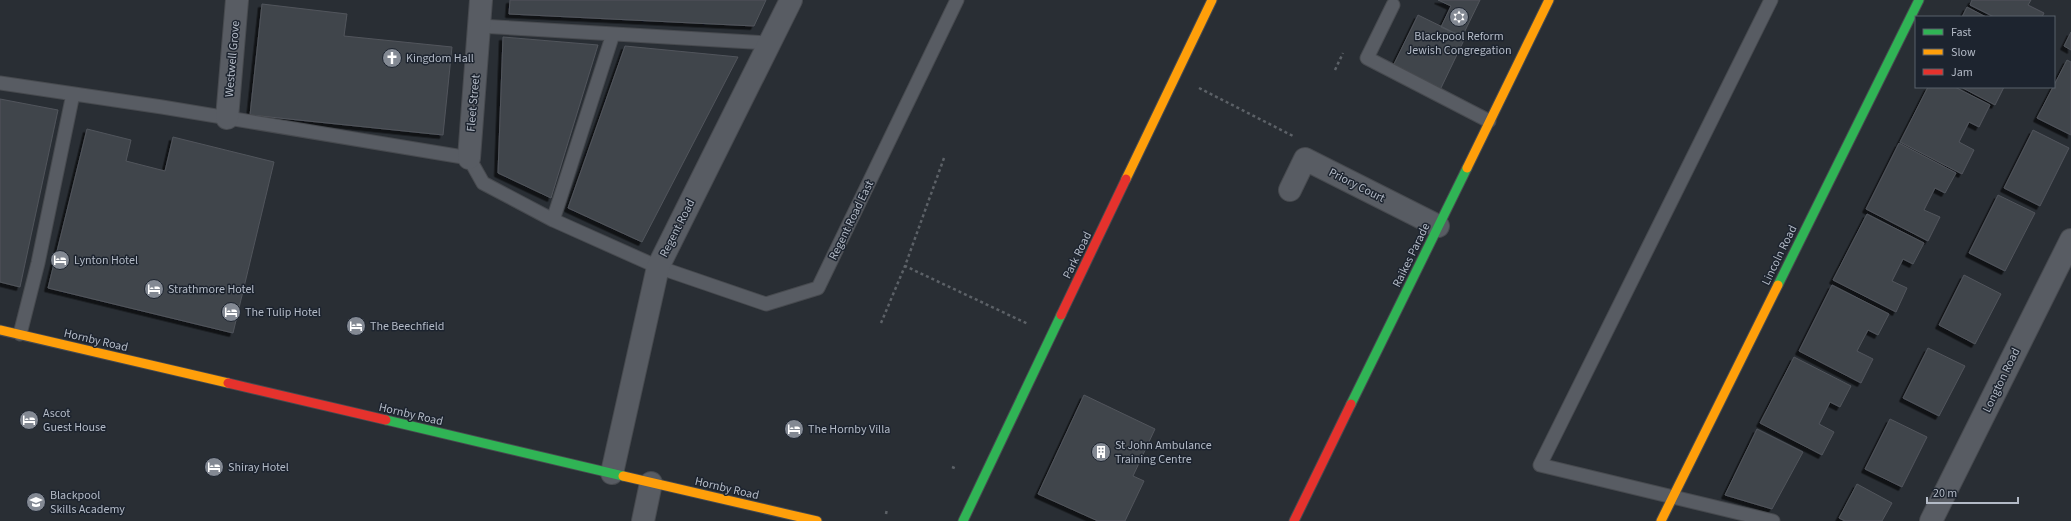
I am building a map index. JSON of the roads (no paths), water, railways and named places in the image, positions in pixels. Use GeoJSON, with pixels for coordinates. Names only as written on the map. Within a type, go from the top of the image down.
{"type":"FeatureCollection","features":[{"type":"Feature","properties":{"kind":"main road","name":"Park Road"},"geometry":{"type":"LineString","coordinates":[[963,521],[1212,0]]}},
{"type":"Feature","properties":{"kind":"main road","name":"Raikes Parade"},"geometry":{"type":"LineString","coordinates":[[1294,521],[1549,0]]}},
{"type":"Feature","properties":{"kind":"main road","name":"Lincoln Road"},"geometry":{"type":"LineString","coordinates":[[1661,521],[1919,0]]}},
{"type":"Feature","properties":{"kind":"main road","name":"Hornby Road"},"geometry":{"type":"LineString","coordinates":[[0,330],[817,521]]}},
{"type":"Feature","properties":{"kind":"street","name":"Westwell Grove"},"geometry":{"type":"LineString","coordinates":[[227,118],[237,0]]}},
{"type":"Feature","properties":{"kind":"street","name":"Fleet Street"},"geometry":{"type":"LineString","coordinates":[[469,158],[481,0]]}},
{"type":"Feature","properties":{"kind":"street","name":"Regent Road"},"geometry":{"type":"LineString","coordinates":[[612,473],[658,267],[791,0]]}},
{"type":"Feature","properties":{"kind":"street","name":"Priory Court"},"geometry":{"type":"LineString","coordinates":[[1290,190],[1305,159],[1438,226]]}},
{"type":"Feature","properties":{"kind":"street","name":"Longton Road"},"geometry":{"type":"LineString","coordinates":[[1931,521],[2071,240]]}},
{"type":"Feature","properties":{"kind":"street"},"geometry":{"type":"LineString","coordinates":[[642,521],[651,482]]}},
{"type":"Feature","properties":{"kind":"lane","name":"Regent Road East"},"geometry":{"type":"LineString","coordinates":[[469,158],[483,183],[554,220],[658,267],[766,304],[818,288],[957,0]]}},
{"type":"Feature","properties":{"kind":"lane"},"geometry":{"type":"LineString","coordinates":[[1771,0],[1540,465],[1773,521]]}},
{"type":"Feature","properties":{"kind":"lane"},"geometry":{"type":"LineString","coordinates":[[1393,5],[1367,58],[1489,121]]}},
{"type":"Feature","properties":{"kind":"lane"},"geometry":{"type":"LineString","coordinates":[[479,26],[769,43]]}},
{"type":"Feature","properties":{"kind":"lane"},"geometry":{"type":"LineString","coordinates":[[554,220],[613,34]]}},
{"type":"Feature","properties":{"kind":"lane"},"geometry":{"type":"LineString","coordinates":[[0,83],[227,118],[469,158]]}},
{"type":"Feature","properties":{"kind":"lane"},"geometry":{"type":"LineString","coordinates":[[20,334],[38,263],[73,94]]}},
{"type":"Feature","properties":{"kind":"place","name":"Blackpool Reform Jewish Congregation"},"geometry":{"type":"Point","coordinates":[1459,17]}},
{"type":"Feature","properties":{"kind":"place","name":"Kingdom Hall"},"geometry":{"type":"Point","coordinates":[392,58]}},
{"type":"Feature","properties":{"kind":"place","name":"Lynton Hotel"},"geometry":{"type":"Point","coordinates":[60,260]}},
{"type":"Feature","properties":{"kind":"place","name":"Strathmore Hotel"},"geometry":{"type":"Point","coordinates":[154,289]}},
{"type":"Feature","properties":{"kind":"place","name":"The Tulip Hotel"},"geometry":{"type":"Point","coordinates":[231,312]}},
{"type":"Feature","properties":{"kind":"place","name":"The Beechfield"},"geometry":{"type":"Point","coordinates":[356,326]}},
{"type":"Feature","properties":{"kind":"place","name":"Ascot Guest House"},"geometry":{"type":"Point","coordinates":[29,420]}},
{"type":"Feature","properties":{"kind":"place","name":"The Hornby Villa"},"geometry":{"type":"Point","coordinates":[794,429]}},
{"type":"Feature","properties":{"kind":"place","name":"St John Ambulance Training Centre"},"geometry":{"type":"Point","coordinates":[1101,452]}},
{"type":"Feature","properties":{"kind":"place","name":"Shiray Hotel"},"geometry":{"type":"Point","coordinates":[214,467]}},
{"type":"Feature","properties":{"kind":"place","name":"Blackpool Skills Academy"},"geometry":{"type":"Point","coordinates":[36,502]}}]}
